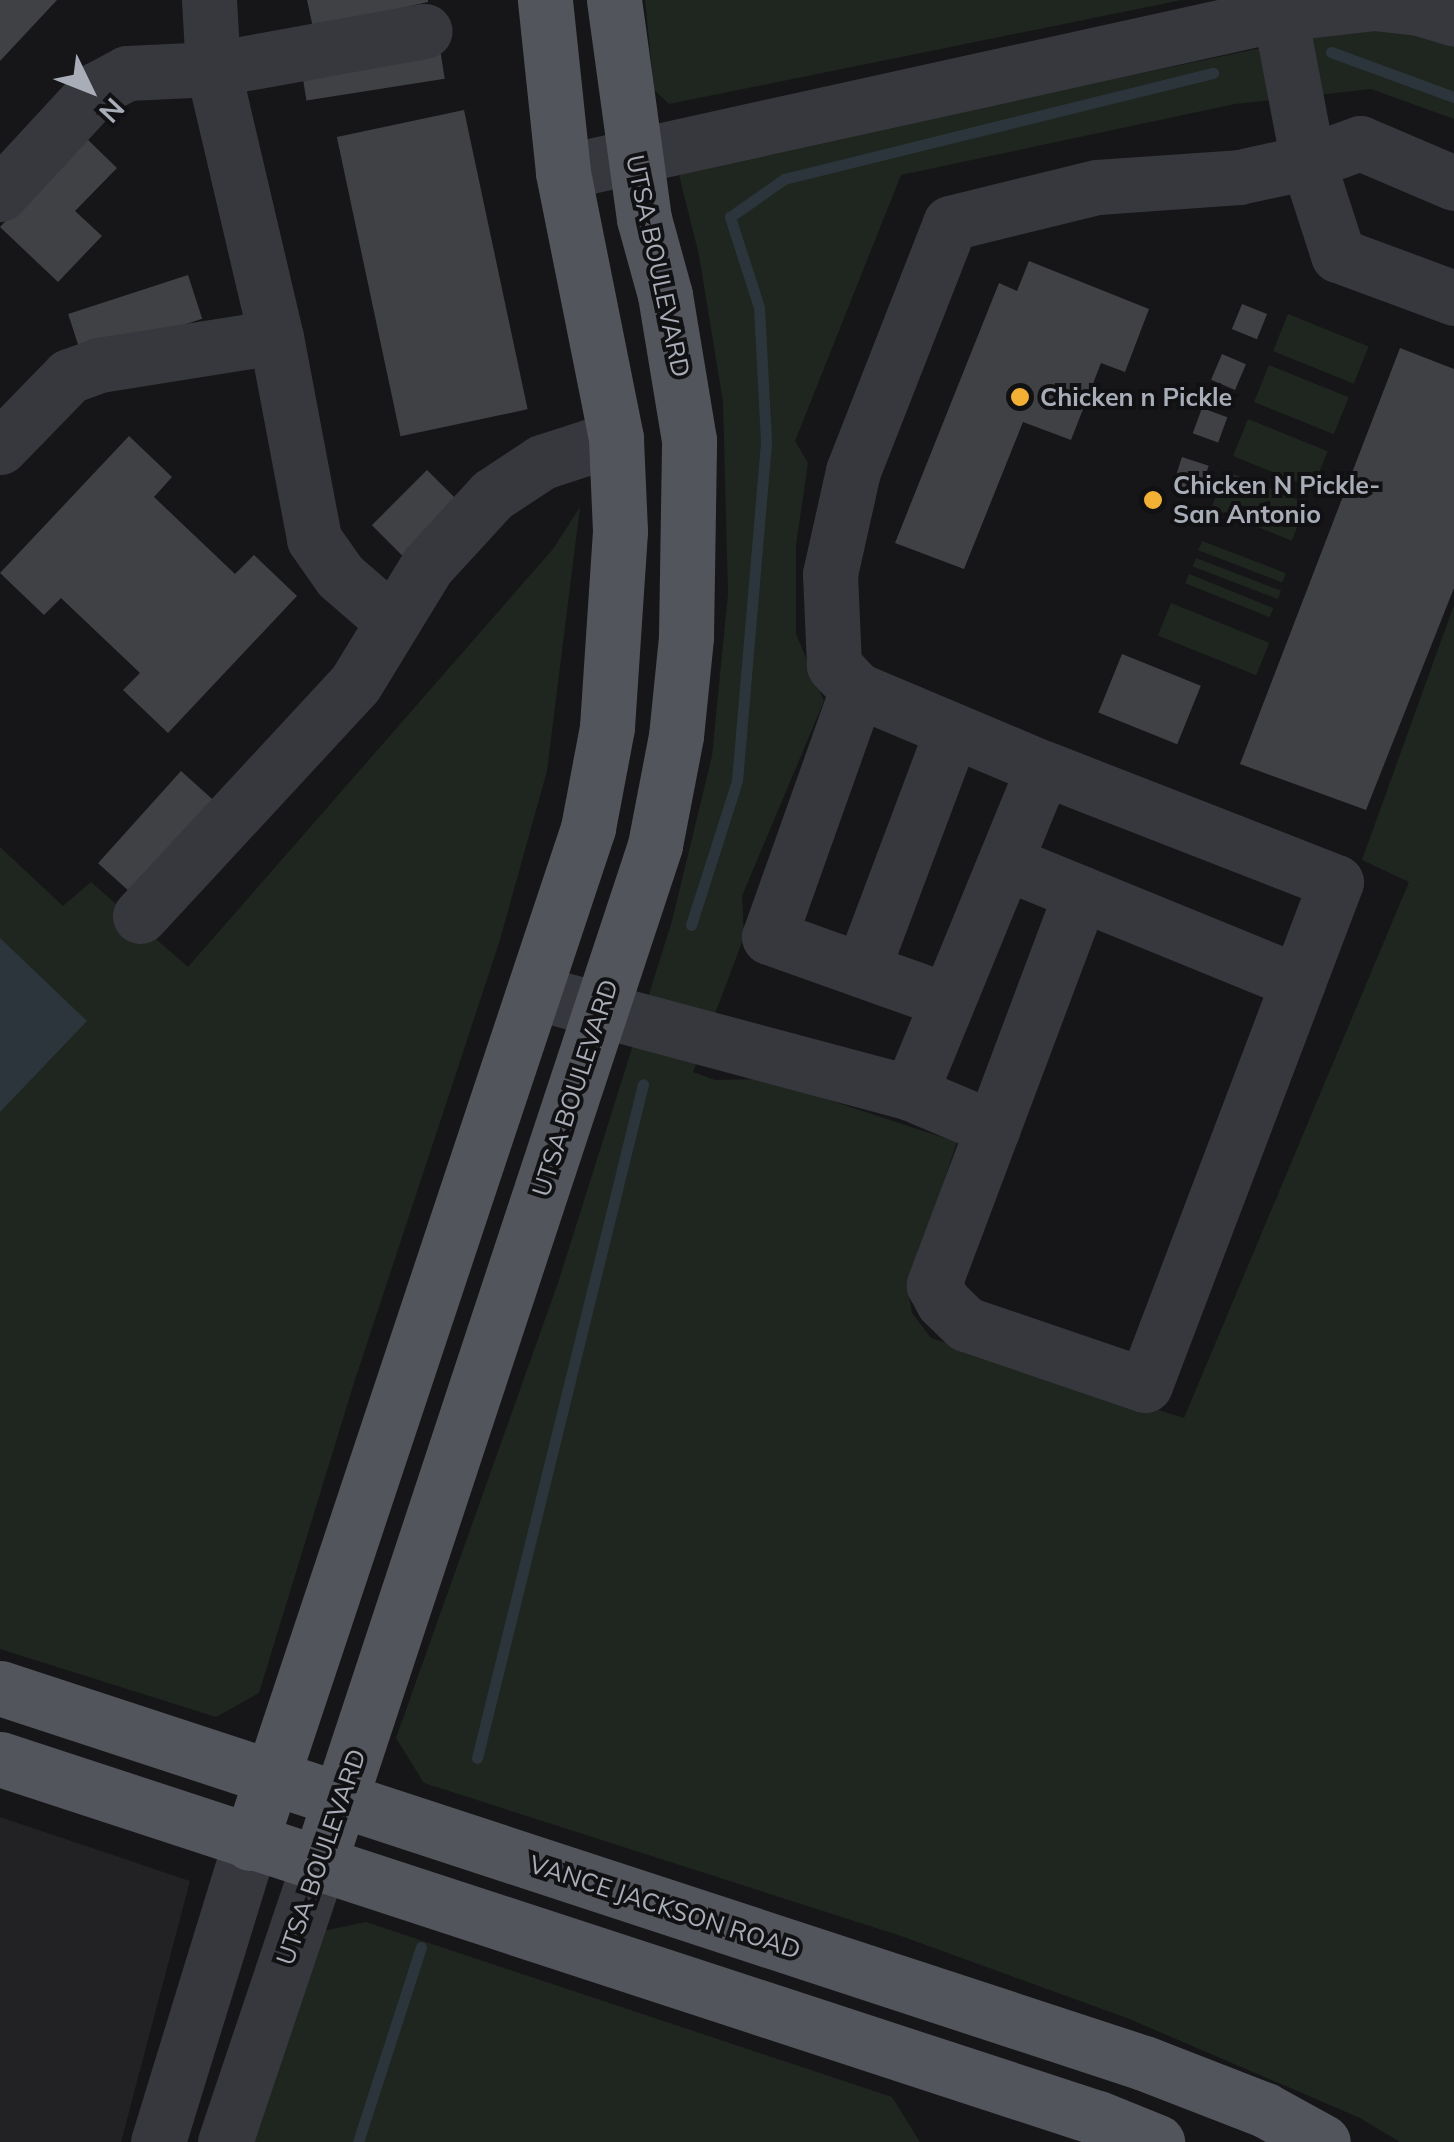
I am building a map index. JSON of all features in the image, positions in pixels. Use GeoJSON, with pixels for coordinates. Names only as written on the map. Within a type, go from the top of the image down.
{"type":"FeatureCollection","features":[{"type":"Feature","properties":{"kind":"main road"},"geometry":{"type":"LineString","coordinates":[[250,1843],[588,828],[607,727],[620,531],[616,438],[562,172],[545,0]]}},
{"type":"Feature","properties":{"kind":"main road","name":"UTSA BOULEVARD"},"geometry":{"type":"LineString","coordinates":[[319,1863],[655,845],[676,736],[686,619],[690,490],[683,383],[644,218],[614,0]]}},
{"type":"Feature","properties":{"kind":"main road","name":"VANCE JACKSON ROAD"},"geometry":{"type":"LineString","coordinates":[[0,1688],[1144,2064],[1265,2110],[1324,2142]]}},
{"type":"Feature","properties":{"kind":"main road"},"geometry":{"type":"LineString","coordinates":[[0,1760],[1098,2118],[1157,2142]]}},
{"type":"Feature","properties":{"kind":"street"},"geometry":{"type":"LineString","coordinates":[[209,0],[213,70],[276,337],[314,539],[340,576],[392,621]]}},
{"type":"Feature","properties":{"kind":"street"},"geometry":{"type":"LineString","coordinates":[[562,172],[1278,7],[1374,3],[1419,8],[1454,19]]}},
{"type":"Feature","properties":{"kind":"street"},"geometry":{"type":"LineString","coordinates":[[1278,7],[1308,162],[1338,255],[1454,298]]}},
{"type":"Feature","properties":{"kind":"street"},"geometry":{"type":"LineString","coordinates":[[0,194],[97,89],[127,73],[213,70],[425,31]]}},
{"type":"Feature","properties":{"kind":"street"},"geometry":{"type":"LineString","coordinates":[[1082,893],[934,1285],[943,1302],[966,1324],[1145,1385],[1336,882],[1043,768],[857,690],[834,665],[830,574],[853,471],[950,223],[1097,187],[1239,178],[1308,162],[1360,143],[1454,183]]}},
{"type":"Feature","properties":{"kind":"street"},"geometry":{"type":"LineString","coordinates":[[0,447],[69,376],[99,365],[276,337]]}},
{"type":"Feature","properties":{"kind":"street"},"geometry":{"type":"LineString","coordinates":[[140,916],[355,684],[427,566],[492,495],[542,462],[616,438]]}},
{"type":"Feature","properties":{"kind":"street"},"geometry":{"type":"LineString","coordinates":[[857,690],[770,937],[946,1000]]}},
{"type":"Feature","properties":{"kind":"street"},"geometry":{"type":"LineString","coordinates":[[862,970],[952,730]]}},
{"type":"Feature","properties":{"kind":"street"},"geometry":{"type":"LineString","coordinates":[[910,1093],[1043,768]]}},
{"type":"Feature","properties":{"kind":"street"},"geometry":{"type":"LineString","coordinates":[[1007,863],[1298,982]]}},
{"type":"Feature","properties":{"kind":"street"},"geometry":{"type":"LineString","coordinates":[[534,992],[910,1093],[993,1128]]}},
{"type":"Feature","properties":{"kind":"street"},"geometry":{"type":"LineString","coordinates":[[158,2142],[250,1843]]}},
{"type":"Feature","properties":{"kind":"street","name":"UTSA BOULEVARD"},"geometry":{"type":"LineString","coordinates":[[225,2142],[319,1863]]}},
{"type":"Feature","properties":{"kind":"shaded area"},"geometry":{"type":"Polygon","coordinates":[[[645,0],[1182,0],[669,104],[654,90],[645,0]]]}},
{"type":"Feature","properties":{"kind":"shaded area"},"geometry":{"type":"Polygon","coordinates":[[[1356,28],[1427,33],[1454,43],[1454,119],[1371,89],[1235,104],[901,175],[795,441],[808,463],[796,545],[796,634],[824,701],[742,896],[744,937],[693,1072],[715,1080],[765,1079],[957,1142],[908,1290],[912,1313],[931,1338],[1184,1418],[1409,882],[1362,860],[1454,605],[1454,2142],[1400,2142],[1360,2118],[1127,2018],[901,1936],[424,1783],[396,1738],[559,1280],[672,921],[712,756],[728,594],[723,402],[699,255],[678,171],[1356,28]]]}},
{"type":"Feature","properties":{"kind":"shaded area"},"geometry":{"type":"Polygon","coordinates":[[[1288,314],[1369,347],[1354,384],[1273,351],[1288,314]]]}},
{"type":"Feature","properties":{"kind":"shaded area"},"geometry":{"type":"Polygon","coordinates":[[[1269,365],[1349,397],[1334,434],[1254,402],[1269,365]]]}},
{"type":"Feature","properties":{"kind":"shaded area"},"geometry":{"type":"Polygon","coordinates":[[[1248,419],[1328,451],[1313,488],[1233,456],[1248,419]]]}},
{"type":"Feature","properties":{"kind":"shaded area"},"geometry":{"type":"Polygon","coordinates":[[[1226,471],[1307,504],[1292,541],[1211,508],[1226,471]]]}},
{"type":"Feature","properties":{"kind":"shaded area"},"geometry":{"type":"Polygon","coordinates":[[[580,507],[547,771],[499,943],[353,1386],[259,1693],[216,1717],[0,1649],[0,847],[63,906],[91,882],[188,967],[553,549],[580,507]]]}},
{"type":"Feature","properties":{"kind":"shaded area"},"geometry":{"type":"Polygon","coordinates":[[[1202,541],[1286,573],[1282,583],[1198,550],[1202,541]]]}},
{"type":"Feature","properties":{"kind":"shaded area"},"geometry":{"type":"Polygon","coordinates":[[[1196,558],[1281,591],[1278,599],[1193,566],[1196,558]]]}},
{"type":"Feature","properties":{"kind":"shaded area"},"geometry":{"type":"Polygon","coordinates":[[[1189,574],[1273,608],[1270,617],[1185,583],[1189,574]]]}},
{"type":"Feature","properties":{"kind":"shaded area"},"geometry":{"type":"Polygon","coordinates":[[[1171,603],[1269,643],[1256,675],[1158,635],[1171,603]]]}},
{"type":"Feature","properties":{"kind":"shaded area"},"geometry":{"type":"Polygon","coordinates":[[[0,938],[87,1021],[0,1112],[0,938]]]}},
{"type":"Feature","properties":{"kind":"shaded area"},"geometry":{"type":"Polygon","coordinates":[[[0,1817],[190,1881],[121,2142],[0,2142],[0,1817]]]}},
{"type":"Feature","properties":{"kind":"shaded area"},"geometry":{"type":"Polygon","coordinates":[[[366,1922],[892,2097],[920,2142],[243,2142],[322,1931],[366,1922]]]}},
{"type":"Feature","properties":{"kind":"building"},"geometry":{"type":"Polygon","coordinates":[[[0,0],[57,0],[0,61],[0,0]]]}},
{"type":"Feature","properties":{"kind":"building"},"geometry":{"type":"Polygon","coordinates":[[[307,0],[428,0],[428,2],[313,28],[307,0]]]}},
{"type":"Feature","properties":{"kind":"building"},"geometry":{"type":"Polygon","coordinates":[[[440,49],[445,79],[306,101],[302,71],[440,49]]]}},
{"type":"Feature","properties":{"kind":"building"},"geometry":{"type":"Polygon","coordinates":[[[464,110],[528,409],[400,436],[337,137],[464,110]]]}},
{"type":"Feature","properties":{"kind":"building"},"geometry":{"type":"Polygon","coordinates":[[[86,138],[117,168],[75,211],[102,236],[58,282],[0,227],[86,138]]]}},
{"type":"Feature","properties":{"kind":"building","name":"Chicken n Pickle"},"geometry":{"type":"Polygon","coordinates":[[[1029,261],[1149,309],[1125,372],[1101,363],[1071,440],[1023,422],[964,569],[895,543],[999,283],[1017,291],[1029,261]]]}},
{"type":"Feature","properties":{"kind":"building"},"geometry":{"type":"Polygon","coordinates":[[[188,275],[202,319],[82,358],[68,314],[188,275]]]}},
{"type":"Feature","properties":{"kind":"building"},"geometry":{"type":"Polygon","coordinates":[[[1242,304],[1267,314],[1257,339],[1232,329],[1242,304]]]}},
{"type":"Feature","properties":{"kind":"building"},"geometry":{"type":"Polygon","coordinates":[[[1400,348],[1454,369],[1454,588],[1366,810],[1240,764],[1400,348]]]}},
{"type":"Feature","properties":{"kind":"building"},"geometry":{"type":"Polygon","coordinates":[[[1222,354],[1246,364],[1235,390],[1211,380],[1222,354]]]}},
{"type":"Feature","properties":{"kind":"building"},"geometry":{"type":"Polygon","coordinates":[[[1202,408],[1227,417],[1218,443],[1193,433],[1202,408]]]}},
{"type":"Feature","properties":{"kind":"building"},"geometry":{"type":"Polygon","coordinates":[[[129,436],[172,477],[154,497],[235,574],[254,555],[297,596],[168,733],[123,690],[140,673],[61,598],[44,615],[0,573],[129,436]]]}},
{"type":"Feature","properties":{"kind":"building"},"geometry":{"type":"Polygon","coordinates":[[[1182,457],[1209,466],[1200,492],[1173,484],[1182,457]]]}},
{"type":"Feature","properties":{"kind":"building"},"geometry":{"type":"Polygon","coordinates":[[[427,470],[459,502],[404,557],[372,525],[427,470]]]}},
{"type":"Feature","properties":{"kind":"building"},"geometry":{"type":"Polygon","coordinates":[[[1122,654],[1201,686],[1177,744],[1098,712],[1122,654]]]}},
{"type":"Feature","properties":{"kind":"building"},"geometry":{"type":"Polygon","coordinates":[[[181,771],[213,800],[130,892],[98,863],[181,771]]]}},
{"type":"Feature","properties":{"kind":"waterway"},"geometry":{"type":"LineString","coordinates":[[1331,52],[1454,97]]}},
{"type":"Feature","properties":{"kind":"waterway"},"geometry":{"type":"LineString","coordinates":[[691,925],[737,781],[766,441],[759,307],[730,217],[784,179],[1213,73]]}},
{"type":"Feature","properties":{"kind":"waterway"},"geometry":{"type":"LineString","coordinates":[[477,1758],[643,1084]]}},
{"type":"Feature","properties":{"kind":"waterway"},"geometry":{"type":"LineString","coordinates":[[358,2142],[421,1947]]}},
{"type":"Feature","properties":{"kind":"place","name":"Chicken n Pickle"},"geometry":{"type":"Point","coordinates":[1020,397]}},
{"type":"Feature","properties":{"kind":"place","name":"Chicken N Pickle- San Antonio"},"geometry":{"type":"Point","coordinates":[1153,500]}}]}
